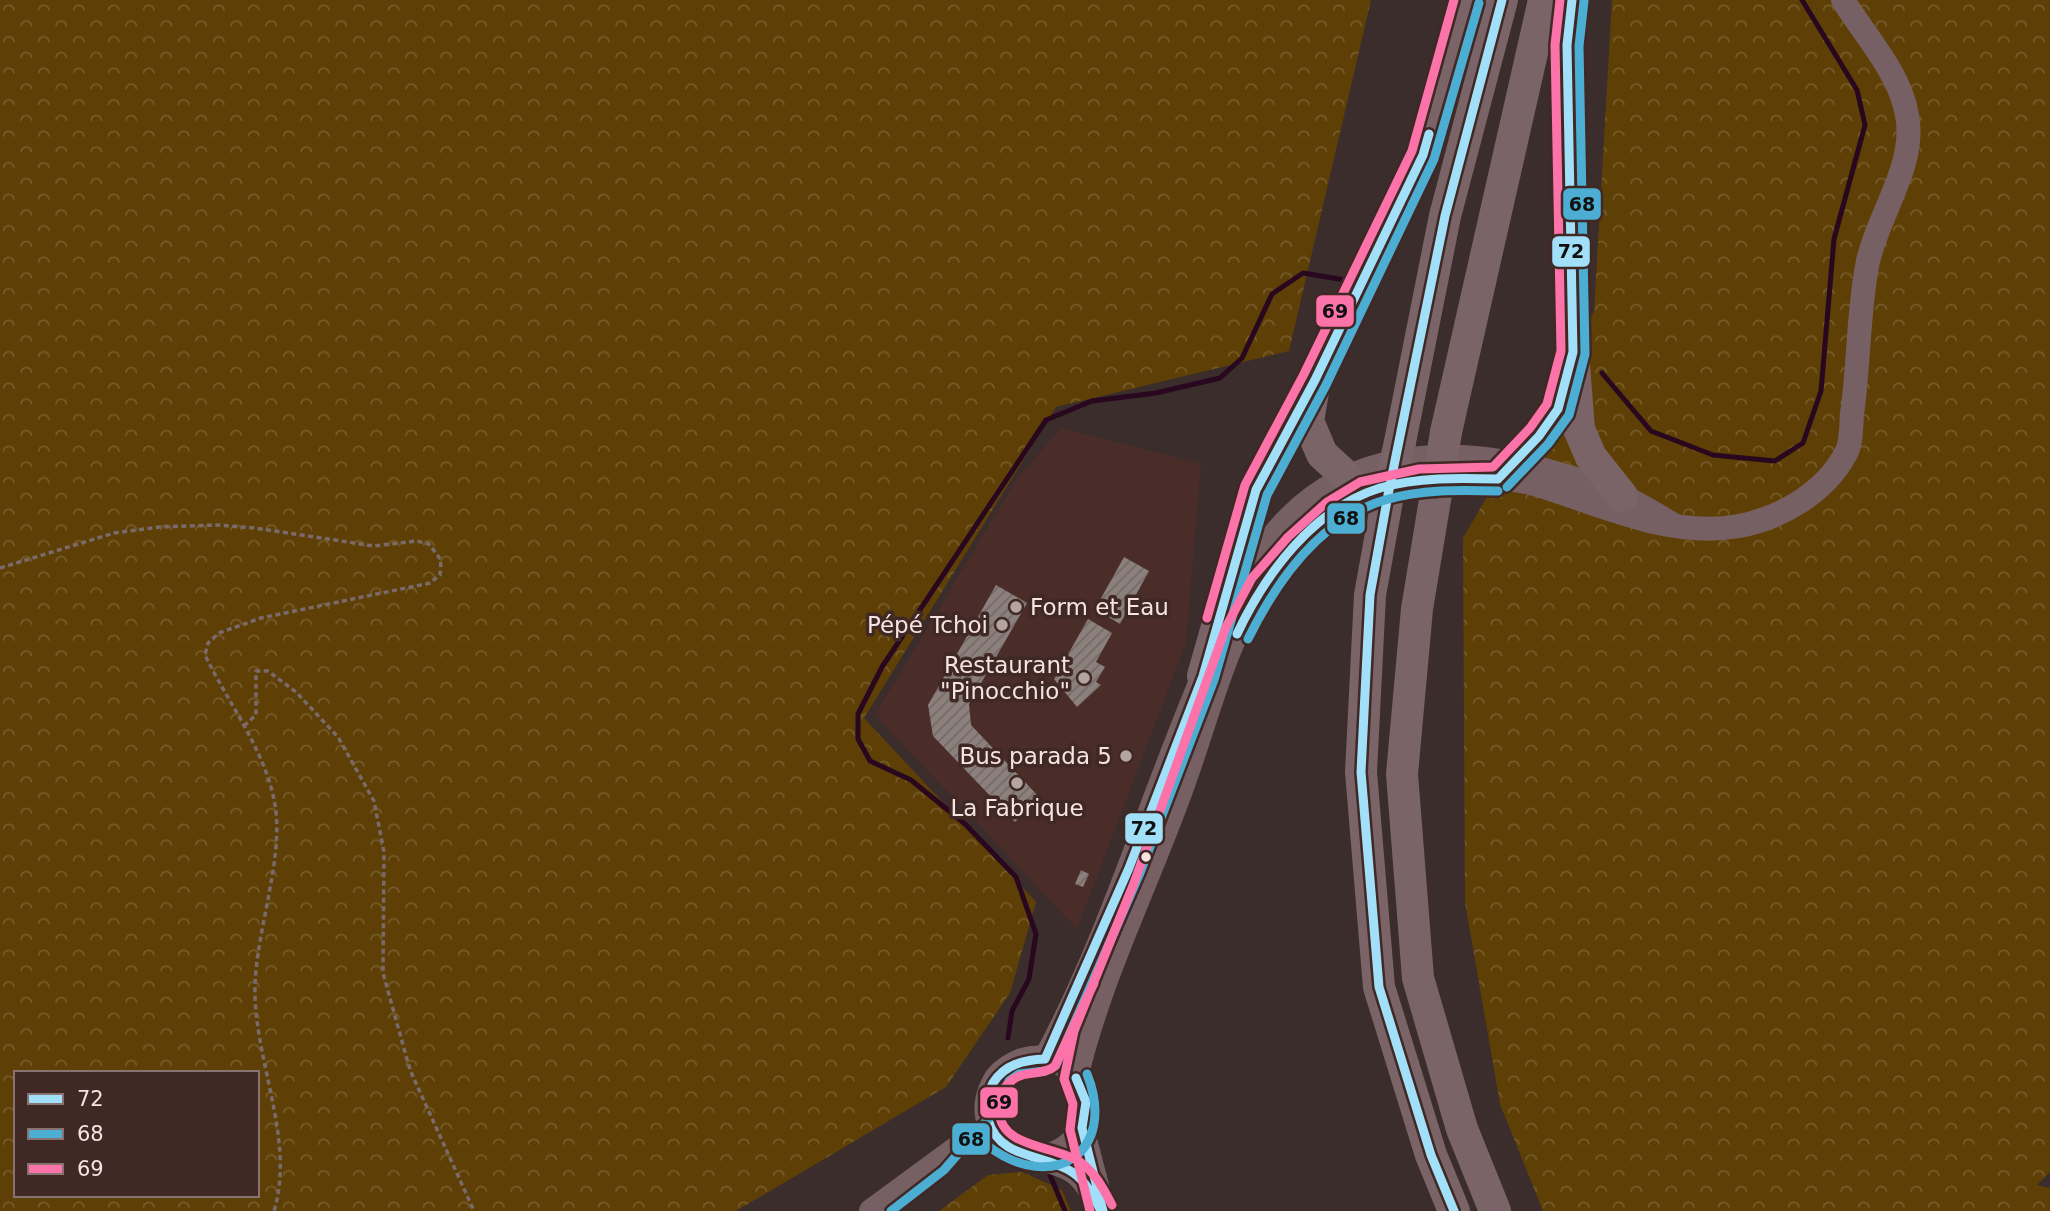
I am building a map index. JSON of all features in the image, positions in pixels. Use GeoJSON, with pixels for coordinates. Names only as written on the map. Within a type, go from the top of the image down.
{"type":"FeatureCollection","features":[{"type":"Feature","properties":{"kind":"highway"},"geometry":{"type":"LineString","coordinates":[[1203,676],[1256,490],[1315,380],[1423,155],[1467,0]]}},
{"type":"Feature","properties":{"kind":"highway"},"geometry":{"type":"LineString","coordinates":[[1454,1211],[1431,1155],[1379,987],[1361,772],[1370,595],[1367,483],[1400,442],[1445,216],[1502,0]]}},
{"type":"Feature","properties":{"kind":"highway"},"geometry":{"type":"LineString","coordinates":[[1495,1211],[1462,1129],[1418,978],[1402,774],[1417,609],[1454,476],[1446,432],[1544,0]]}},
{"type":"Feature","properties":{"kind":"highway"},"geometry":{"type":"LineString","coordinates":[[1572,0],[1567,45],[1573,352],[1579,429],[1591,457],[1622,496]]}},
{"type":"Feature","properties":{"kind":"highway"},"geometry":{"type":"LineString","coordinates":[[1506,471],[1558,409],[1573,352]]}},
{"type":"Feature","properties":{"kind":"highway"},"geometry":{"type":"LineString","coordinates":[[1315,380],[1308,421],[1322,454],[1367,483]]}},
{"type":"Feature","properties":{"kind":"main road"},"geometry":{"type":"LineString","coordinates":[[1506,471],[1532,483],[1618,513],[1702,529],[1738,526],[1776,516],[1834,474],[1848,452],[1868,262],[1876,230],[1905,155],[1909,136],[1903,98],[1843,0]]}},
{"type":"Feature","properties":{"kind":"main road"},"geometry":{"type":"LineString","coordinates":[[1045,1059],[1062,1026],[1129,868],[1203,676],[1255,558],[1285,520],[1425,457],[1454,476],[1506,471],[1622,496],[1672,524]]}},
{"type":"Feature","properties":{"kind":"main road"},"geometry":{"type":"LineString","coordinates":[[1076,1078],[1086,1034],[1145,887],[1238,631],[1263,584],[1296,546],[1367,483]]}},
{"type":"Feature","properties":{"kind":"main road"},"geometry":{"type":"LineString","coordinates":[[1028,1059],[1045,1059],[1067,1069],[1076,1078],[1086,1102],[1082,1128],[1102,1211],[1085,1183],[1074,1172],[1013,1152],[995,1136],[989,1126],[986,1102],[990,1087],[1000,1073],[1013,1063],[1028,1059]]}},
{"type":"Feature","properties":{"kind":"main road"},"geometry":{"type":"LineString","coordinates":[[935,1162],[986,1102]]}},
{"type":"Feature","properties":{"kind":"main road"},"geometry":{"type":"LineString","coordinates":[[1035,1158],[1063,1150],[1082,1128]]}},
{"type":"Feature","properties":{"kind":"main road"},"geometry":{"type":"LineString","coordinates":[[871,1211],[965,1142],[995,1136]]}},
{"type":"Feature","properties":{"kind":"path"},"geometry":{"type":"LineString","coordinates":[[0,568],[114,533],[216,525],[255,528],[374,546],[417,541],[429,544],[437,552],[442,568],[430,583],[261,618],[219,634],[208,643],[205,655],[244,726],[268,780],[275,805],[276,837],[259,941],[255,985],[257,1035],[274,1105],[279,1162],[278,1196],[274,1211]]}},
{"type":"Feature","properties":{"kind":"path"},"geometry":{"type":"LineString","coordinates":[[244,726],[256,715],[256,671],[268,671],[296,692],[338,737],[374,801],[384,852],[383,973],[410,1070],[430,1120],[458,1170],[474,1211]]}},
{"type":"Feature","properties":{"kind":"shaded area"},"geometry":{"type":"Polygon","coordinates":[[[1061,428],[1201,464],[1186,643],[1077,929],[875,715],[1017,479],[1061,428]]]}},
{"type":"Feature","properties":{"kind":"green space"},"geometry":{"type":"Polygon","coordinates":[[[0,0],[1371,0],[1289,351],[1056,407],[864,718],[1036,902],[1010,993],[946,1087],[736,1211],[0,1211],[0,0]]]}},
{"type":"Feature","properties":{"kind":"green space"},"geometry":{"type":"Polygon","coordinates":[[[1612,0],[2050,0],[2050,1172],[2037,1185],[2050,1188],[2050,1211],[1543,1211],[1500,1104],[1465,902],[1463,538],[1594,312],[1612,0]]]}},
{"type":"Feature","properties":{"kind":"green space"},"geometry":{"type":"Polygon","coordinates":[[[1022,1172],[1062,1190],[1071,1211],[939,1211],[988,1175],[1022,1172]]]}},
{"type":"Feature","properties":{"kind":"building"},"geometry":{"type":"Polygon","coordinates":[[[1124,557],[1149,571],[1120,624],[1095,609],[1124,557]]]}},
{"type":"Feature","properties":{"kind":"building"},"geometry":{"type":"Polygon","coordinates":[[[996,585],[1027,603],[969,704],[971,725],[1040,798],[1015,822],[933,736],[928,705],[996,585]]]}},
{"type":"Feature","properties":{"kind":"building"},"geometry":{"type":"Polygon","coordinates":[[[1088,619],[1112,633],[1096,662],[1105,667],[1096,682],[1101,685],[1077,707],[1054,679],[1088,619]]]}},
{"type":"Feature","properties":{"kind":"building"},"geometry":{"type":"Polygon","coordinates":[[[1081,870],[1089,874],[1083,887],[1075,884],[1081,870]]]}},
{"type":"Feature","properties":{"kind":"waterway"},"geometry":{"type":"LineString","coordinates":[[1602,373],[1651,431],[1713,455],[1775,461],[1803,443],[1821,391],[1834,239],[1865,125],[1857,90],[1802,0]]}},
{"type":"Feature","properties":{"kind":"waterway"},"geometry":{"type":"LineString","coordinates":[[1008,1038],[1012,1011],[1029,979],[1036,934],[1016,877],[965,824],[911,780],[870,761],[858,739],[858,714],[882,667],[1046,420],[1092,401],[1156,393],[1220,378],[1242,358],[1272,294],[1303,273],[1345,280]]}},
{"type":"Feature","properties":{"kind":"waterway"},"geometry":{"type":"LineString","coordinates":[[1050,1175],[1065,1211]]}},
{"type":"Feature","properties":{"kind":"tunnel"},"geometry":{"type":"LineString","coordinates":[[1376,491],[1420,481],[1453,479]]}},
{"type":"Feature","properties":{"kind":"transit line","name":"69"},"geometry":{"type":"LineString","coordinates":[[1207,618],[1245,485],[1304,374],[1412,151],[1454,0]]}},
{"type":"Feature","properties":{"kind":"transit line","name":"72"},"geometry":{"type":"LineString","coordinates":[[1454,1211],[1431,1155],[1379,987],[1361,772],[1370,595],[1388,495],[1445,216],[1502,0]]}},
{"type":"Feature","properties":{"kind":"transit line","name":"69"},"geometry":{"type":"LineString","coordinates":[[1090,1211],[1070,1130],[1073,1104],[1064,1079],[1074,1031],[1134,883],[1226,627],[1252,578],[1288,537],[1327,502],[1360,482],[1419,469],[1493,467],[1530,428],[1547,404],[1561,351],[1555,45],[1560,0]]}},
{"type":"Feature","properties":{"kind":"transit line","name":"72"},"geometry":{"type":"LineString","coordinates":[[1498,479],[1539,436],[1558,409],[1573,352],[1567,45],[1572,0]]}},
{"type":"Feature","properties":{"kind":"transit line","name":"68"},"geometry":{"type":"LineString","coordinates":[[1507,487],[1548,444],[1569,415],[1585,354],[1579,46],[1584,1]]}},
{"type":"Feature","properties":{"kind":"transit line","name":"68"},"geometry":{"type":"LineString","coordinates":[[1056,1065],[1140,873],[1214,680],[1267,495],[1326,385],[1434,159],[1479,3]]}},
{"type":"Feature","properties":{"kind":"transit line","name":"72"},"geometry":{"type":"LineString","coordinates":[[1045,1059],[1129,868],[1203,676],[1256,490],[1315,380],[1423,155],[1429,134]]}},
{"type":"Feature","properties":{"kind":"transit line","name":"72"},"geometry":{"type":"LineString","coordinates":[[1237,634],[1262,588],[1277,567],[1294,546],[1333,511],[1380,488],[1409,482],[1498,479]]}},
{"type":"Feature","properties":{"kind":"transit line","name":"68"},"geometry":{"type":"LineString","coordinates":[[1248,639],[1287,575],[1320,537],[1340,522],[1362,509],[1399,496],[1441,491],[1498,491]]}},
{"type":"Feature","properties":{"kind":"transit line","name":"69"},"geometry":{"type":"LineString","coordinates":[[1094,983],[1055,1066],[1010,1082],[1001,1095],[999,1111],[1002,1123],[1009,1133],[1031,1144],[1069,1156],[1085,1166],[1099,1182],[1112,1205]]}},
{"type":"Feature","properties":{"kind":"transit line","name":"72"},"geometry":{"type":"LineString","coordinates":[[1045,1059],[1030,1060],[1003,1071],[993,1083],[988,1096],[988,1120],[994,1133],[1012,1149],[1061,1166],[1077,1176],[1101,1211]]}},
{"type":"Feature","properties":{"kind":"transit line","name":"68"},"geometry":{"type":"LineString","coordinates":[[891,1211],[944,1170],[996,1110],[1009,1081],[1019,1074],[1045,1071]]}},
{"type":"Feature","properties":{"kind":"transit line","name":"68"},"geometry":{"type":"LineString","coordinates":[[988,1146],[1012,1160],[1035,1166],[1056,1165],[1073,1158],[1086,1144],[1094,1125],[1094,1101],[1087,1074]]}},
{"type":"Feature","properties":{"kind":"transit line","name":"72"},"geometry":{"type":"LineString","coordinates":[[1076,1078],[1086,1102],[1082,1128],[1103,1211]]}},
{"type":"Feature","properties":{"kind":"place","name":"Form et Eau"},"geometry":{"type":"Point","coordinates":[1016,607]}},
{"type":"Feature","properties":{"kind":"place","name":"Pépé Tchoi"},"geometry":{"type":"Point","coordinates":[1002,625]}},
{"type":"Feature","properties":{"kind":"place","name":"Restaurant \"Pinocchio\""},"geometry":{"type":"Point","coordinates":[1084,678]}},
{"type":"Feature","properties":{"kind":"place","name":"Bus parada 5"},"geometry":{"type":"Point","coordinates":[1126,756]}},
{"type":"Feature","properties":{"kind":"place","name":"La Fabrique"},"geometry":{"type":"Point","coordinates":[1017,783]}}]}
